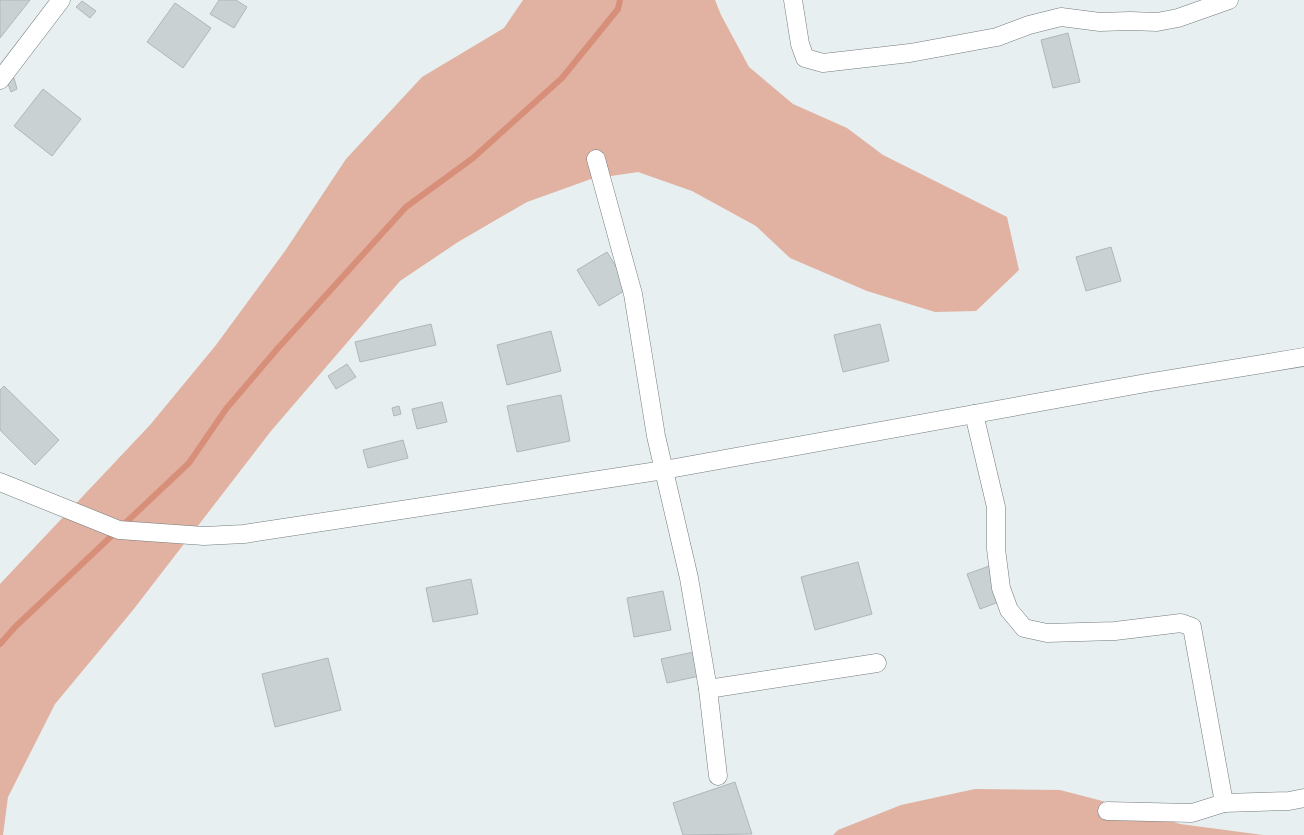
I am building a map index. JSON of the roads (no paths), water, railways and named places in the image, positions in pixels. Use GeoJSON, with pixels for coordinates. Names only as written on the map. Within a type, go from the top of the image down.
{"type":"FeatureCollection","features":[{"type":"Feature","properties":{"kind":"street"},"geometry":{"type":"LineString","coordinates":[[0,80],[61,0]]}},
{"type":"Feature","properties":{"kind":"street"},"geometry":{"type":"LineString","coordinates":[[793,0],[800,44],[805,58],[823,63],[910,53],[997,37],[1029,25],[1061,17],[1100,22],[1157,22],[1178,18],[1228,0]]}},
{"type":"Feature","properties":{"kind":"street"},"geometry":{"type":"LineString","coordinates":[[596,159],[633,294],[656,436],[689,578],[708,689],[718,776]]}},
{"type":"Feature","properties":{"kind":"street"},"geometry":{"type":"LineString","coordinates":[[0,482],[119,530],[204,536],[244,534],[664,470],[1304,357]]}},
{"type":"Feature","properties":{"kind":"street"},"geometry":{"type":"LineString","coordinates":[[974,414],[996,507],[996,549],[1001,588],[1008,610],[1024,628],[1047,633],[1115,631],[1181,623],[1192,627],[1224,803]]}},
{"type":"Feature","properties":{"kind":"street"},"geometry":{"type":"LineString","coordinates":[[708,689],[877,663]]}},
{"type":"Feature","properties":{"kind":"street"},"geometry":{"type":"LineString","coordinates":[[1107,811],[1192,813],[1224,803],[1290,801],[1304,798]]}},
{"type":"Feature","properties":{"kind":"waterway"},"geometry":{"type":"LineString","coordinates":[[0,644],[15,627],[189,463],[226,409],[278,348],[406,207],[473,158],[562,78],[618,9],[620,0]]}}]}
